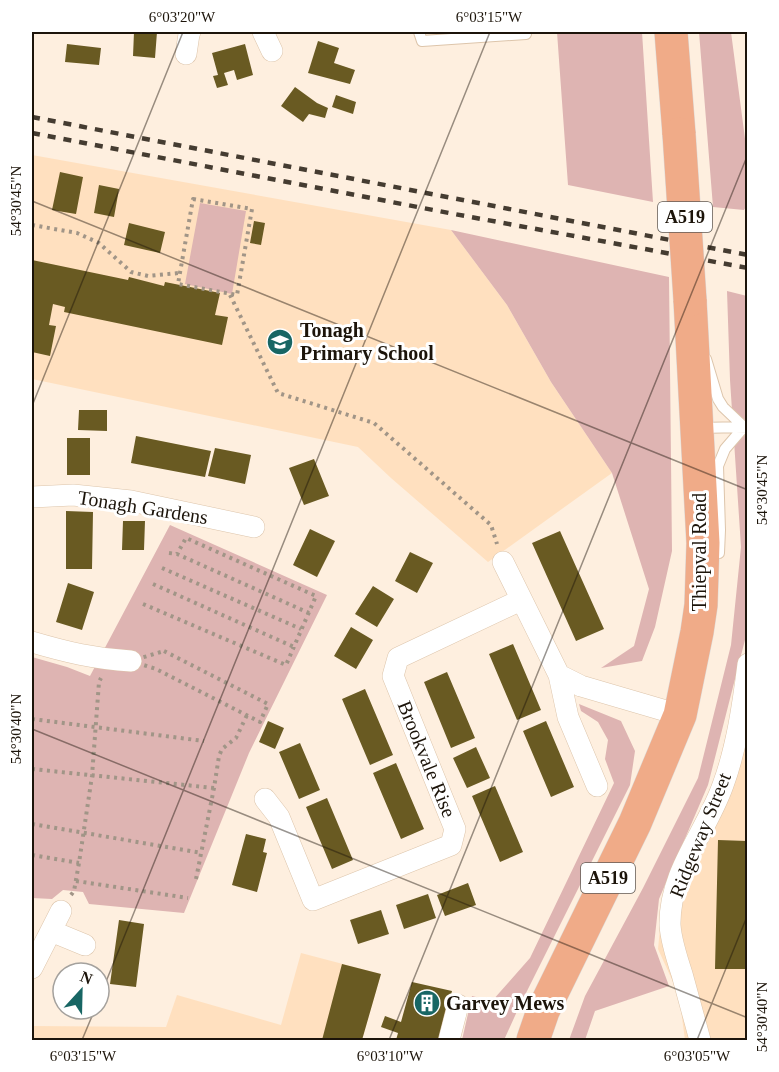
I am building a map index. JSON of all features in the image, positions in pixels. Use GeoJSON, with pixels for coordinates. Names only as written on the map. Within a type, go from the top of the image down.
{"type":"FeatureCollection","features":[{"type":"Feature","properties":{"kind":"main road","name":"Thiepval Road"},"geometry":{"type":"LineString","coordinates":[[533,1041],[543,1011],[635,823],[680,715],[709,582],[703,543],[691,312],[671,32]]}},
{"type":"Feature","properties":{"kind":"street"},"geometry":{"type":"LineString","coordinates":[[186,54],[190,32]]}},
{"type":"Feature","properties":{"kind":"street"},"geometry":{"type":"LineString","coordinates":[[263,32],[272,51]]}},
{"type":"Feature","properties":{"kind":"street","name":"Tonagh Gardens"},"geometry":{"type":"LineString","coordinates":[[32,497],[73,495],[131,501],[254,527]]}},
{"type":"Feature","properties":{"kind":"street"},"geometry":{"type":"LineString","coordinates":[[503,562],[559,675],[568,717],[597,786]]}},
{"type":"Feature","properties":{"kind":"street","name":"Brookvale Rise"},"geometry":{"type":"LineString","coordinates":[[265,799],[279,818],[313,900],[452,845],[455,829],[393,676],[398,658],[521,600]]}},
{"type":"Feature","properties":{"kind":"street"},"geometry":{"type":"LineString","coordinates":[[32,642],[70,654],[131,661]]}},
{"type":"Feature","properties":{"kind":"street","name":"Ridgeway Street"},"geometry":{"type":"LineString","coordinates":[[700,1041],[670,926],[673,891],[723,785],[743,700],[747,664]]}},
{"type":"Feature","properties":{"kind":"street"},"geometry":{"type":"LineString","coordinates":[[559,675],[581,686],[680,715]]}},
{"type":"Feature","properties":{"kind":"street"},"geometry":{"type":"LineString","coordinates":[[32,968],[61,911]]}},
{"type":"Feature","properties":{"kind":"street"},"geometry":{"type":"LineString","coordinates":[[51,931],[85,945]]}},
{"type":"Feature","properties":{"kind":"street"},"geometry":{"type":"LineString","coordinates":[[449,1041],[458,1005]]}},
{"type":"Feature","properties":{"kind":"lane"},"geometry":{"type":"LineString","coordinates":[[419,32],[422,41],[526,34],[525,32]]}},
{"type":"Feature","properties":{"kind":"lane"},"geometry":{"type":"LineString","coordinates":[[691,312],[718,399],[723,407],[746,427]]}},
{"type":"Feature","properties":{"kind":"lane"},"geometry":{"type":"LineString","coordinates":[[696,428],[746,427]]}},
{"type":"Feature","properties":{"kind":"lane"},"geometry":{"type":"LineString","coordinates":[[709,582],[718,556],[720,530],[718,466],[725,448],[746,427]]}},
{"type":"Feature","properties":{"kind":"path"},"geometry":{"type":"LineString","coordinates":[[193,199],[252,209],[237,295],[178,284],[179,273],[193,199]]}},
{"type":"Feature","properties":{"kind":"path"},"geometry":{"type":"LineString","coordinates":[[32,225],[77,233],[99,243],[131,272],[148,276],[179,273]]}},
{"type":"Feature","properties":{"kind":"path"},"geometry":{"type":"LineString","coordinates":[[230,295],[278,393],[374,423],[491,525],[503,562]]}},
{"type":"Feature","properties":{"kind":"path"},"geometry":{"type":"LineString","coordinates":[[143,604],[286,665],[316,596],[186,538],[177,554]]}},
{"type":"Feature","properties":{"kind":"path"},"geometry":{"type":"LineString","coordinates":[[170,553],[177,554],[309,613]]}},
{"type":"Feature","properties":{"kind":"path"},"geometry":{"type":"LineString","coordinates":[[162,568],[301,629]]}},
{"type":"Feature","properties":{"kind":"path"},"geometry":{"type":"LineString","coordinates":[[153,584],[294,647]]}},
{"type":"Feature","properties":{"kind":"path"},"geometry":{"type":"LineString","coordinates":[[164,651],[268,704],[260,722],[156,669],[131,661],[164,651]]}},
{"type":"Feature","properties":{"kind":"path"},"geometry":{"type":"LineString","coordinates":[[61,911],[74,891],[79,863],[92,776],[99,681]]}},
{"type":"Feature","properties":{"kind":"path"},"geometry":{"type":"LineString","coordinates":[[196,879],[219,756],[222,749],[236,738],[247,715]]}},
{"type":"Feature","properties":{"kind":"path"},"geometry":{"type":"LineString","coordinates":[[32,719],[204,741]]}},
{"type":"Feature","properties":{"kind":"path"},"geometry":{"type":"LineString","coordinates":[[32,769],[214,788]]}},
{"type":"Feature","properties":{"kind":"path"},"geometry":{"type":"LineString","coordinates":[[32,824],[202,853]]}},
{"type":"Feature","properties":{"kind":"path"},"geometry":{"type":"LineString","coordinates":[[32,855],[79,863]]}},
{"type":"Feature","properties":{"kind":"path"},"geometry":{"type":"LineString","coordinates":[[76,881],[188,897]]}},
{"type":"Feature","properties":{"kind":"shaded area"},"geometry":{"type":"Polygon","coordinates":[[[557,32],[642,32],[653,202],[568,185],[557,32]]]}},
{"type":"Feature","properties":{"kind":"shaded area"},"geometry":{"type":"Polygon","coordinates":[[[699,32],[731,32],[747,154],[747,205],[744,210],[713,207],[699,32]]]}},
{"type":"Feature","properties":{"kind":"shaded area","name":"Tonagh Primary School"},"geometry":{"type":"Polygon","coordinates":[[[32,155],[451,230],[507,305],[551,382],[612,473],[488,562],[358,447],[32,379],[32,155]]]}},
{"type":"Feature","properties":{"kind":"shaded area"},"geometry":{"type":"Polygon","coordinates":[[[200,203],[246,211],[232,294],[185,284],[200,203]]]}},
{"type":"Feature","properties":{"kind":"shaded area"},"geometry":{"type":"Polygon","coordinates":[[[451,230],[669,277],[672,551],[655,627],[642,661],[601,668],[634,646],[649,589],[612,473],[551,382],[507,305],[451,230]]]}},
{"type":"Feature","properties":{"kind":"shaded area"},"geometry":{"type":"Polygon","coordinates":[[[727,291],[747,296],[747,632],[708,785],[659,899],[654,945],[669,986],[595,1011],[585,1040],[569,1040],[585,996],[698,778],[731,645],[741,547],[730,380],[727,291]]]}},
{"type":"Feature","properties":{"kind":"shaded area"},"geometry":{"type":"Polygon","coordinates":[[[170,525],[327,595],[249,753],[184,913],[89,904],[83,892],[63,890],[52,899],[32,898],[32,657],[90,676],[170,525]]]}},
{"type":"Feature","properties":{"kind":"shaded area"},"geometry":{"type":"Polygon","coordinates":[[[747,650],[747,1040],[685,1040],[679,995],[658,949],[663,898],[712,791],[747,650]]]}},
{"type":"Feature","properties":{"kind":"shaded area"},"geometry":{"type":"Polygon","coordinates":[[[579,704],[621,721],[635,751],[630,785],[504,1040],[462,1040],[472,996],[492,1001],[530,958],[614,783],[605,759],[608,740],[598,722],[581,711],[579,704]]]}},
{"type":"Feature","properties":{"kind":"shaded area"},"geometry":{"type":"Polygon","coordinates":[[[301,953],[381,974],[362,1040],[32,1040],[32,1026],[166,1027],[177,995],[281,1025],[301,953]]]}},
{"type":"Feature","properties":{"kind":"building"},"geometry":{"type":"Polygon","coordinates":[[[134,32],[157,32],[155,58],[133,56],[134,32]]]}},
{"type":"Feature","properties":{"kind":"building"},"geometry":{"type":"Polygon","coordinates":[[[318,41],[339,48],[334,63],[355,70],[350,84],[308,73],[318,41]]]}},
{"type":"Feature","properties":{"kind":"building"},"geometry":{"type":"Polygon","coordinates":[[[67,44],[101,48],[99,65],[65,62],[67,44]]]}},
{"type":"Feature","properties":{"kind":"building"},"geometry":{"type":"Polygon","coordinates":[[[245,44],[253,75],[237,80],[234,70],[224,73],[228,85],[217,88],[213,76],[218,75],[212,53],[245,44]]]}},
{"type":"Feature","properties":{"kind":"building"},"geometry":{"type":"Polygon","coordinates":[[[295,87],[328,108],[325,118],[309,114],[303,122],[281,106],[295,87]]]}},
{"type":"Feature","properties":{"kind":"building"},"geometry":{"type":"Polygon","coordinates":[[[336,95],[356,102],[353,114],[332,107],[336,95]]]}},
{"type":"Feature","properties":{"kind":"building"},"geometry":{"type":"Polygon","coordinates":[[[60,172],[83,177],[76,214],[52,210],[60,172]]]}},
{"type":"Feature","properties":{"kind":"building"},"geometry":{"type":"Polygon","coordinates":[[[99,185],[119,189],[114,217],[94,213],[99,185]]]}},
{"type":"Feature","properties":{"kind":"building"},"geometry":{"type":"Polygon","coordinates":[[[254,221],[265,223],[261,245],[250,243],[254,221]]]}},
{"type":"Feature","properties":{"kind":"building"},"geometry":{"type":"Polygon","coordinates":[[[129,223],[165,232],[160,253],[124,245],[129,223]]]}},
{"type":"Feature","properties":{"kind":"building"},"geometry":{"type":"Polygon","coordinates":[[[32,260],[128,280],[129,277],[164,286],[165,282],[220,293],[215,315],[228,317],[222,345],[64,312],[65,307],[53,304],[49,325],[56,326],[50,356],[32,352],[32,260]]]}},
{"type":"Feature","properties":{"kind":"building"},"geometry":{"type":"Polygon","coordinates":[[[79,410],[107,410],[107,431],[78,430],[79,410]]]}},
{"type":"Feature","properties":{"kind":"building"},"geometry":{"type":"Polygon","coordinates":[[[136,436],[211,451],[205,477],[131,463],[136,436]]]}},
{"type":"Feature","properties":{"kind":"building"},"geometry":{"type":"Polygon","coordinates":[[[67,438],[90,438],[90,475],[67,475],[67,438]]]}},
{"type":"Feature","properties":{"kind":"building"},"geometry":{"type":"Polygon","coordinates":[[[215,448],[251,455],[245,484],[208,476],[215,448]]]}},
{"type":"Feature","properties":{"kind":"building"},"geometry":{"type":"Polygon","coordinates":[[[314,459],[329,496],[304,505],[289,468],[314,459]]]}},
{"type":"Feature","properties":{"kind":"building"},"geometry":{"type":"Polygon","coordinates":[[[66,511],[93,512],[92,569],[66,569],[66,511]]]}},
{"type":"Feature","properties":{"kind":"building"},"geometry":{"type":"Polygon","coordinates":[[[123,521],[145,521],[144,550],[122,550],[123,521]]]}},
{"type":"Feature","properties":{"kind":"building"},"geometry":{"type":"Polygon","coordinates":[[[310,529],[335,541],[317,577],[293,565],[310,529]]]}},
{"type":"Feature","properties":{"kind":"building"},"geometry":{"type":"Polygon","coordinates":[[[560,531],[604,629],[576,641],[532,543],[560,531]]]}},
{"type":"Feature","properties":{"kind":"building"},"geometry":{"type":"Polygon","coordinates":[[[410,552],[433,563],[417,593],[395,581],[410,552]]]}},
{"type":"Feature","properties":{"kind":"building"},"geometry":{"type":"Polygon","coordinates":[[[68,583],[94,592],[82,630],[56,622],[68,583]]]}},
{"type":"Feature","properties":{"kind":"building"},"geometry":{"type":"Polygon","coordinates":[[[373,586],[394,599],[377,627],[355,614],[373,586]]]}},
{"type":"Feature","properties":{"kind":"building"},"geometry":{"type":"Polygon","coordinates":[[[351,627],[373,640],[356,669],[334,656],[351,627]]]}},
{"type":"Feature","properties":{"kind":"building"},"geometry":{"type":"Polygon","coordinates":[[[513,644],[541,710],[517,720],[489,654],[513,644]]]}},
{"type":"Feature","properties":{"kind":"building"},"geometry":{"type":"Polygon","coordinates":[[[447,672],[475,738],[451,748],[424,682],[447,672]]]}},
{"type":"Feature","properties":{"kind":"building"},"geometry":{"type":"Polygon","coordinates":[[[365,689],[393,755],[370,765],[342,699],[365,689]]]}},
{"type":"Feature","properties":{"kind":"building"},"geometry":{"type":"Polygon","coordinates":[[[268,721],[284,728],[275,749],[259,742],[268,721]]]}},
{"type":"Feature","properties":{"kind":"building"},"geometry":{"type":"Polygon","coordinates":[[[546,721],[574,787],[551,797],[523,731],[546,721]]]}},
{"type":"Feature","properties":{"kind":"building"},"geometry":{"type":"Polygon","coordinates":[[[300,743],[320,790],[299,799],[279,752],[300,743]]]}},
{"type":"Feature","properties":{"kind":"building"},"geometry":{"type":"Polygon","coordinates":[[[476,747],[490,778],[467,788],[453,758],[476,747]]]}},
{"type":"Feature","properties":{"kind":"building"},"geometry":{"type":"Polygon","coordinates":[[[396,763],[424,829],[401,839],[373,773],[396,763]]]}},
{"type":"Feature","properties":{"kind":"building"},"geometry":{"type":"Polygon","coordinates":[[[495,786],[523,852],[500,862],[472,796],[495,786]]]}},
{"type":"Feature","properties":{"kind":"building"},"geometry":{"type":"Polygon","coordinates":[[[327,798],[353,860],[332,869],[306,807],[327,798]]]}},
{"type":"Feature","properties":{"kind":"building"},"geometry":{"type":"Polygon","coordinates":[[[246,834],[266,839],[263,852],[267,853],[257,892],[232,885],[246,834]]]}},
{"type":"Feature","properties":{"kind":"building"},"geometry":{"type":"Polygon","coordinates":[[[718,840],[747,841],[747,969],[715,969],[718,840]]]}},
{"type":"Feature","properties":{"kind":"building"},"geometry":{"type":"Polygon","coordinates":[[[468,883],[476,905],[445,916],[437,895],[468,883]]]}},
{"type":"Feature","properties":{"kind":"building"},"geometry":{"type":"Polygon","coordinates":[[[428,894],[436,918],[404,929],[396,905],[428,894]]]}},
{"type":"Feature","properties":{"kind":"building"},"geometry":{"type":"Polygon","coordinates":[[[381,910],[389,934],[358,944],[350,920],[381,910]]]}},
{"type":"Feature","properties":{"kind":"building"},"geometry":{"type":"Polygon","coordinates":[[[119,920],[144,924],[136,987],[111,984],[119,920]]]}},
{"type":"Feature","properties":{"kind":"building"},"geometry":{"type":"Polygon","coordinates":[[[342,964],[381,974],[362,1040],[322,1040],[342,964]]]}},
{"type":"Feature","properties":{"kind":"building","name":"Garvey Mews"},"geometry":{"type":"Polygon","coordinates":[[[412,982],[452,991],[439,1040],[396,1040],[398,1033],[381,1027],[385,1016],[401,1022],[412,982]]]}},
{"type":"Feature","properties":{"kind":"railway"},"geometry":{"type":"LineString","coordinates":[[32,117],[748,255]]}},
{"type":"Feature","properties":{"kind":"railway"},"geometry":{"type":"LineString","coordinates":[[32,133],[748,268]]}},
{"type":"Feature","properties":{"kind":"place","name":"Tonagh Primary School"},"geometry":{"type":"Point","coordinates":[280,342]}},
{"type":"Feature","properties":{"kind":"place","name":"Garvey Mews"},"geometry":{"type":"Point","coordinates":[427,1003]}}]}
